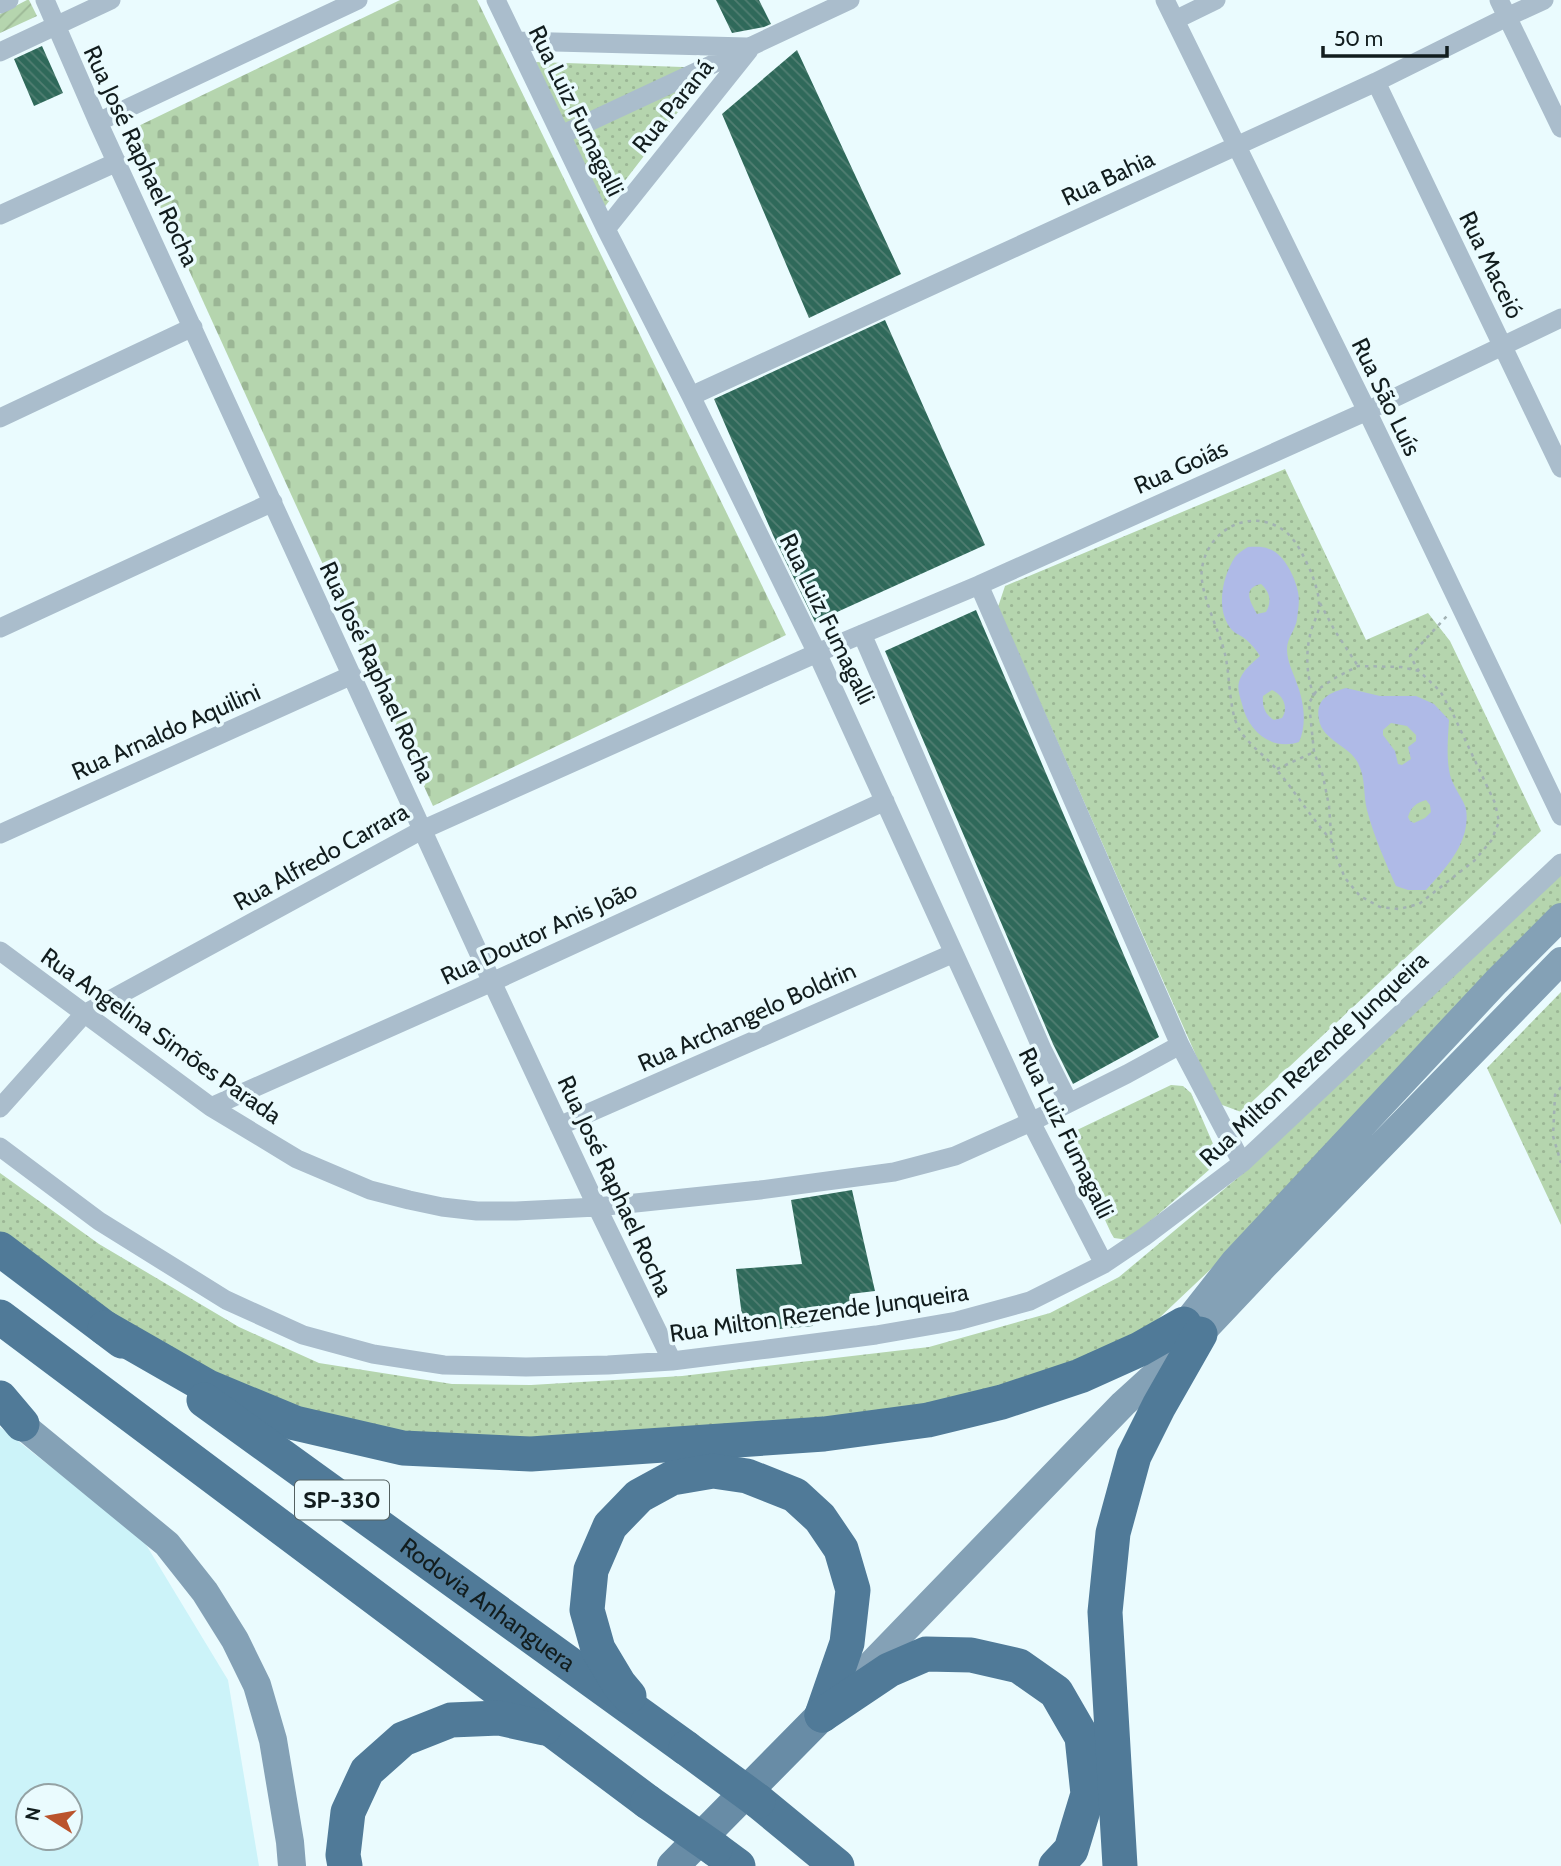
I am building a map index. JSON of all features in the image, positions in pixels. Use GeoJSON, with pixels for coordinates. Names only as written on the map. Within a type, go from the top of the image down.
{"type":"FeatureCollection","features":[{"type":"Feature","properties":{"kind":"highway","name":"Rodovia Anhanguera"},"geometry":{"type":"LineString","coordinates":[[0,1249],[105,1328],[687,1748],[758,1801],[837,1866]]}},
{"type":"Feature","properties":{"kind":"highway","name":"SP-330"},"geometry":{"type":"LineString","coordinates":[[0,1317],[726,1858]]}},
{"type":"Feature","properties":{"kind":"highway"},"geometry":{"type":"LineString","coordinates":[[105,1328],[208,1387],[295,1423],[403,1448],[531,1454],[824,1434],[928,1420],[1002,1402],[1080,1376],[1192,1329]]}},
{"type":"Feature","properties":{"kind":"highway"},"geometry":{"type":"LineString","coordinates":[[1120,1866],[1105,1612],[1113,1533],[1134,1457],[1192,1329]]}},
{"type":"Feature","properties":{"kind":"highway"},"geometry":{"type":"LineString","coordinates":[[0,1398],[11,1416]]}},
{"type":"Feature","properties":{"kind":"highway"},"geometry":{"type":"LineString","coordinates":[[654,1725],[618,1684],[598,1649],[587,1610],[591,1570],[610,1526],[639,1496],[672,1478],[713,1471],[747,1476],[795,1495],[820,1518],[841,1549],[853,1590],[847,1643],[822,1715]]}},
{"type":"Feature","properties":{"kind":"highway"},"geometry":{"type":"LineString","coordinates":[[822,1715],[889,1670],[926,1654],[971,1655],[1019,1666],[1056,1692],[1082,1737],[1088,1794],[1071,1850],[1056,1866]]}},
{"type":"Feature","properties":{"kind":"highway"},"geometry":{"type":"LineString","coordinates":[[345,1866],[343,1855],[348,1812],[367,1771],[403,1739],[451,1720],[499,1718],[555,1730]]}},
{"type":"Feature","properties":{"kind":"main road"},"geometry":{"type":"LineString","coordinates":[[1192,1329],[1235,1261],[1496,982],[1561,917]]}},
{"type":"Feature","properties":{"kind":"main road"},"geometry":{"type":"LineString","coordinates":[[673,1866],[1123,1404],[1192,1329],[1303,1225],[1561,961]]}},
{"type":"Feature","properties":{"kind":"main road"},"geometry":{"type":"LineString","coordinates":[[11,1416],[167,1544],[205,1592],[235,1640],[257,1685],[273,1740],[292,1866]]}},
{"type":"Feature","properties":{"kind":"street"},"geometry":{"type":"LineString","coordinates":[[0,4],[9,0]]}},
{"type":"Feature","properties":{"kind":"street","name":"Rua José Raphael Rocha"},"geometry":{"type":"LineString","coordinates":[[45,0],[492,982],[672,1360]]}},
{"type":"Feature","properties":{"kind":"street"},"geometry":{"type":"LineString","coordinates":[[0,52],[111,0]]}},
{"type":"Feature","properties":{"kind":"street"},"geometry":{"type":"LineString","coordinates":[[99,122],[358,0]]}},
{"type":"Feature","properties":{"kind":"street","name":"Rua Luiz Fumagalli"},"geometry":{"type":"LineString","coordinates":[[496,0],[606,229],[817,653],[1031,1122],[1104,1264]]}},
{"type":"Feature","properties":{"kind":"street","name":"Rua Paraná"},"geometry":{"type":"LineString","coordinates":[[561,135],[850,0]]}},
{"type":"Feature","properties":{"kind":"street","name":"Rua São Luís"},"geometry":{"type":"LineString","coordinates":[[1165,0],[1367,411],[1561,816]]}},
{"type":"Feature","properties":{"kind":"street"},"geometry":{"type":"LineString","coordinates":[[1175,20],[1216,0]]}},
{"type":"Feature","properties":{"kind":"street","name":"Rua Bahia"},"geometry":{"type":"LineString","coordinates":[[691,396],[1376,82],[1503,8],[1544,0]]}},
{"type":"Feature","properties":{"kind":"street"},"geometry":{"type":"LineString","coordinates":[[1503,8],[1561,128]]}},
{"type":"Feature","properties":{"kind":"street","name":"Rua Paraná"},"geometry":{"type":"LineString","coordinates":[[516,41],[752,47]]}},
{"type":"Feature","properties":{"kind":"street","name":"Rua Paraná"},"geometry":{"type":"LineString","coordinates":[[606,229],[752,47]]}},
{"type":"Feature","properties":{"kind":"street","name":"Rua Maceió"},"geometry":{"type":"LineString","coordinates":[[1376,82],[1561,468]]}},
{"type":"Feature","properties":{"kind":"street"},"geometry":{"type":"LineString","coordinates":[[0,215],[117,162]]}},
{"type":"Feature","properties":{"kind":"street","name":"Rua Goiás"},"geometry":{"type":"LineString","coordinates":[[817,653],[979,585],[1367,411],[1561,318]]}},
{"type":"Feature","properties":{"kind":"street"},"geometry":{"type":"LineString","coordinates":[[0,418],[192,327]]}},
{"type":"Feature","properties":{"kind":"street"},"geometry":{"type":"LineString","coordinates":[[0,628],[272,502]]}},
{"type":"Feature","properties":{"kind":"street"},"geometry":{"type":"LineString","coordinates":[[979,585],[1180,1045],[1242,1163]]}},
{"type":"Feature","properties":{"kind":"street"},"geometry":{"type":"LineString","coordinates":[[862,634],[1042,1049],[1069,1102]]}},
{"type":"Feature","properties":{"kind":"street","name":"Rua Alfredo Carrara"},"geometry":{"type":"LineString","coordinates":[[0,1108],[84,1014],[422,830],[817,653]]}},
{"type":"Feature","properties":{"kind":"street","name":"Rua Arnaldo Aquilini"},"geometry":{"type":"LineString","coordinates":[[0,834],[352,675]]}},
{"type":"Feature","properties":{"kind":"street","name":"Rua Doutor Anis João"},"geometry":{"type":"LineString","coordinates":[[211,1107],[492,982],[885,801]]}},
{"type":"Feature","properties":{"kind":"street","name":"Rua Milton Rezende Junqueira"},"geometry":{"type":"LineString","coordinates":[[0,1147],[99,1221],[226,1300],[303,1335],[373,1354],[444,1365],[526,1367],[672,1360],[862,1337],[957,1321],[1030,1301],[1104,1264],[1242,1163],[1561,863]]}},
{"type":"Feature","properties":{"kind":"street","name":"Rua Angelina Simões Parada"},"geometry":{"type":"LineString","coordinates":[[0,951],[211,1107],[297,1159],[370,1190],[409,1200],[477,1211],[597,1207],[760,1191],[894,1172],[955,1156],[1031,1122],[1180,1045]]}},
{"type":"Feature","properties":{"kind":"street","name":"Rua Archangelo Boldrin"},"geometry":{"type":"LineString","coordinates":[[559,1126],[954,953]]}},
{"type":"Feature","properties":{"kind":"path"},"geometry":{"type":"LineString","coordinates":[[1332,841],[1276,769],[1237,726],[1225,652],[1204,591],[1201,569],[1221,532],[1236,523],[1255,520],[1271,523],[1287,533],[1312,574],[1320,603],[1358,666]]}},
{"type":"Feature","properties":{"kind":"path"},"geometry":{"type":"LineString","coordinates":[[1314,696],[1307,678],[1308,654],[1311,632],[1320,603]]}},
{"type":"Feature","properties":{"kind":"path"},"geometry":{"type":"LineString","coordinates":[[1419,671],[1401,667],[1358,666],[1317,690],[1309,703],[1314,752],[1323,776],[1332,847],[1345,878],[1360,896],[1380,907],[1399,909],[1419,904],[1474,861],[1491,841],[1499,822],[1495,803],[1452,712],[1440,691],[1419,671],[1410,656],[1458,603]]}},
{"type":"Feature","properties":{"kind":"path"},"geometry":{"type":"LineString","coordinates":[[1276,769],[1314,752]]}},
{"type":"Feature","properties":{"kind":"path"},"geometry":{"type":"LineString","coordinates":[[1561,1087],[1555,1095],[1553,1136],[1561,1163]]}},
{"type":"Feature","properties":{"kind":"shaded area"},"geometry":{"type":"Polygon","coordinates":[[[0,1427],[142,1538],[228,1680],[259,1866],[0,1866],[0,1427]]]}},
{"type":"Feature","properties":{"kind":"green space"},"geometry":{"type":"Polygon","coordinates":[[[27,0],[37,16],[0,33],[0,14],[27,0]]]}},
{"type":"Feature","properties":{"kind":"green space"},"geometry":{"type":"Polygon","coordinates":[[[400,0],[477,0],[786,635],[433,806],[126,132],[400,0]]]}},
{"type":"Feature","properties":{"kind":"green space"},"geometry":{"type":"Polygon","coordinates":[[[536,62],[712,68],[603,209],[536,62]]]}},
{"type":"Feature","properties":{"kind":"green space"},"geometry":{"type":"Polygon","coordinates":[[[1285,469],[1366,640],[1428,613],[1450,641],[1541,831],[1241,1112],[1217,1103],[998,607],[1005,586],[1285,469]]]}},
{"type":"Feature","properties":{"kind":"green space"},"geometry":{"type":"Polygon","coordinates":[[[1561,874],[1561,907],[1212,1268],[1157,1320],[1111,1352],[1002,1392],[865,1422],[616,1439],[401,1439],[205,1378],[0,1241],[0,1173],[99,1244],[239,1327],[319,1363],[452,1384],[531,1385],[682,1376],[929,1347],[1050,1313],[1119,1277],[1247,1170],[1561,874]]]}},
{"type":"Feature","properties":{"kind":"green space"},"geometry":{"type":"Polygon","coordinates":[[[1561,992],[1561,1225],[1487,1068],[1561,992]]]}},
{"type":"Feature","properties":{"kind":"green space"},"geometry":{"type":"Polygon","coordinates":[[[1171,1085],[1183,1086],[1191,1093],[1217,1153],[1214,1164],[1129,1240],[1114,1238],[1070,1143],[1071,1135],[1171,1085]]]}},
{"type":"Feature","properties":{"kind":"water"},"geometry":{"type":"Polygon","coordinates":[[[1248,547],[1261,547],[1274,552],[1288,567],[1297,586],[1297,619],[1287,649],[1303,706],[1304,721],[1299,742],[1279,744],[1262,736],[1245,714],[1240,696],[1240,678],[1260,656],[1227,622],[1223,613],[1222,594],[1230,565],[1236,556],[1248,547]],[[1261,584],[1251,589],[1249,596],[1257,614],[1266,612],[1269,604],[1268,593],[1261,584]],[[1272,690],[1263,696],[1263,703],[1266,713],[1274,720],[1282,718],[1285,706],[1282,698],[1272,690]]]}},
{"type":"Feature","properties":{"kind":"water"},"geometry":{"type":"Polygon","coordinates":[[[1346,688],[1380,696],[1416,696],[1434,704],[1449,720],[1451,780],[1465,805],[1467,821],[1455,854],[1426,890],[1408,890],[1396,886],[1370,820],[1358,763],[1321,727],[1318,713],[1321,702],[1329,695],[1346,688]],[[1391,723],[1383,730],[1383,735],[1395,751],[1398,764],[1402,765],[1411,759],[1408,747],[1416,741],[1416,735],[1407,726],[1391,723]],[[1426,800],[1412,808],[1408,817],[1410,821],[1414,823],[1431,812],[1426,800]]]}},
{"type":"Feature","properties":{"kind":"building"},"geometry":{"type":"Polygon","coordinates":[[[716,0],[759,0],[771,24],[732,33],[716,0]]]}},
{"type":"Feature","properties":{"kind":"building"},"geometry":{"type":"Polygon","coordinates":[[[42,46],[63,93],[34,106],[14,59],[42,46]]]}},
{"type":"Feature","properties":{"kind":"building"},"geometry":{"type":"Polygon","coordinates":[[[797,50],[901,274],[809,318],[722,114],[797,50]]]}},
{"type":"Feature","properties":{"kind":"building"},"geometry":{"type":"Polygon","coordinates":[[[885,320],[985,545],[815,622],[773,535],[714,399],[885,320]]]}},
{"type":"Feature","properties":{"kind":"building"},"geometry":{"type":"Polygon","coordinates":[[[976,610],[1159,1037],[1073,1084],[1053,1044],[885,651],[976,610]]]}},
{"type":"Feature","properties":{"kind":"building"},"geometry":{"type":"Polygon","coordinates":[[[852,1190],[875,1291],[850,1294],[853,1310],[811,1317],[813,1326],[744,1332],[736,1269],[802,1264],[791,1200],[852,1190]]]}}]}
